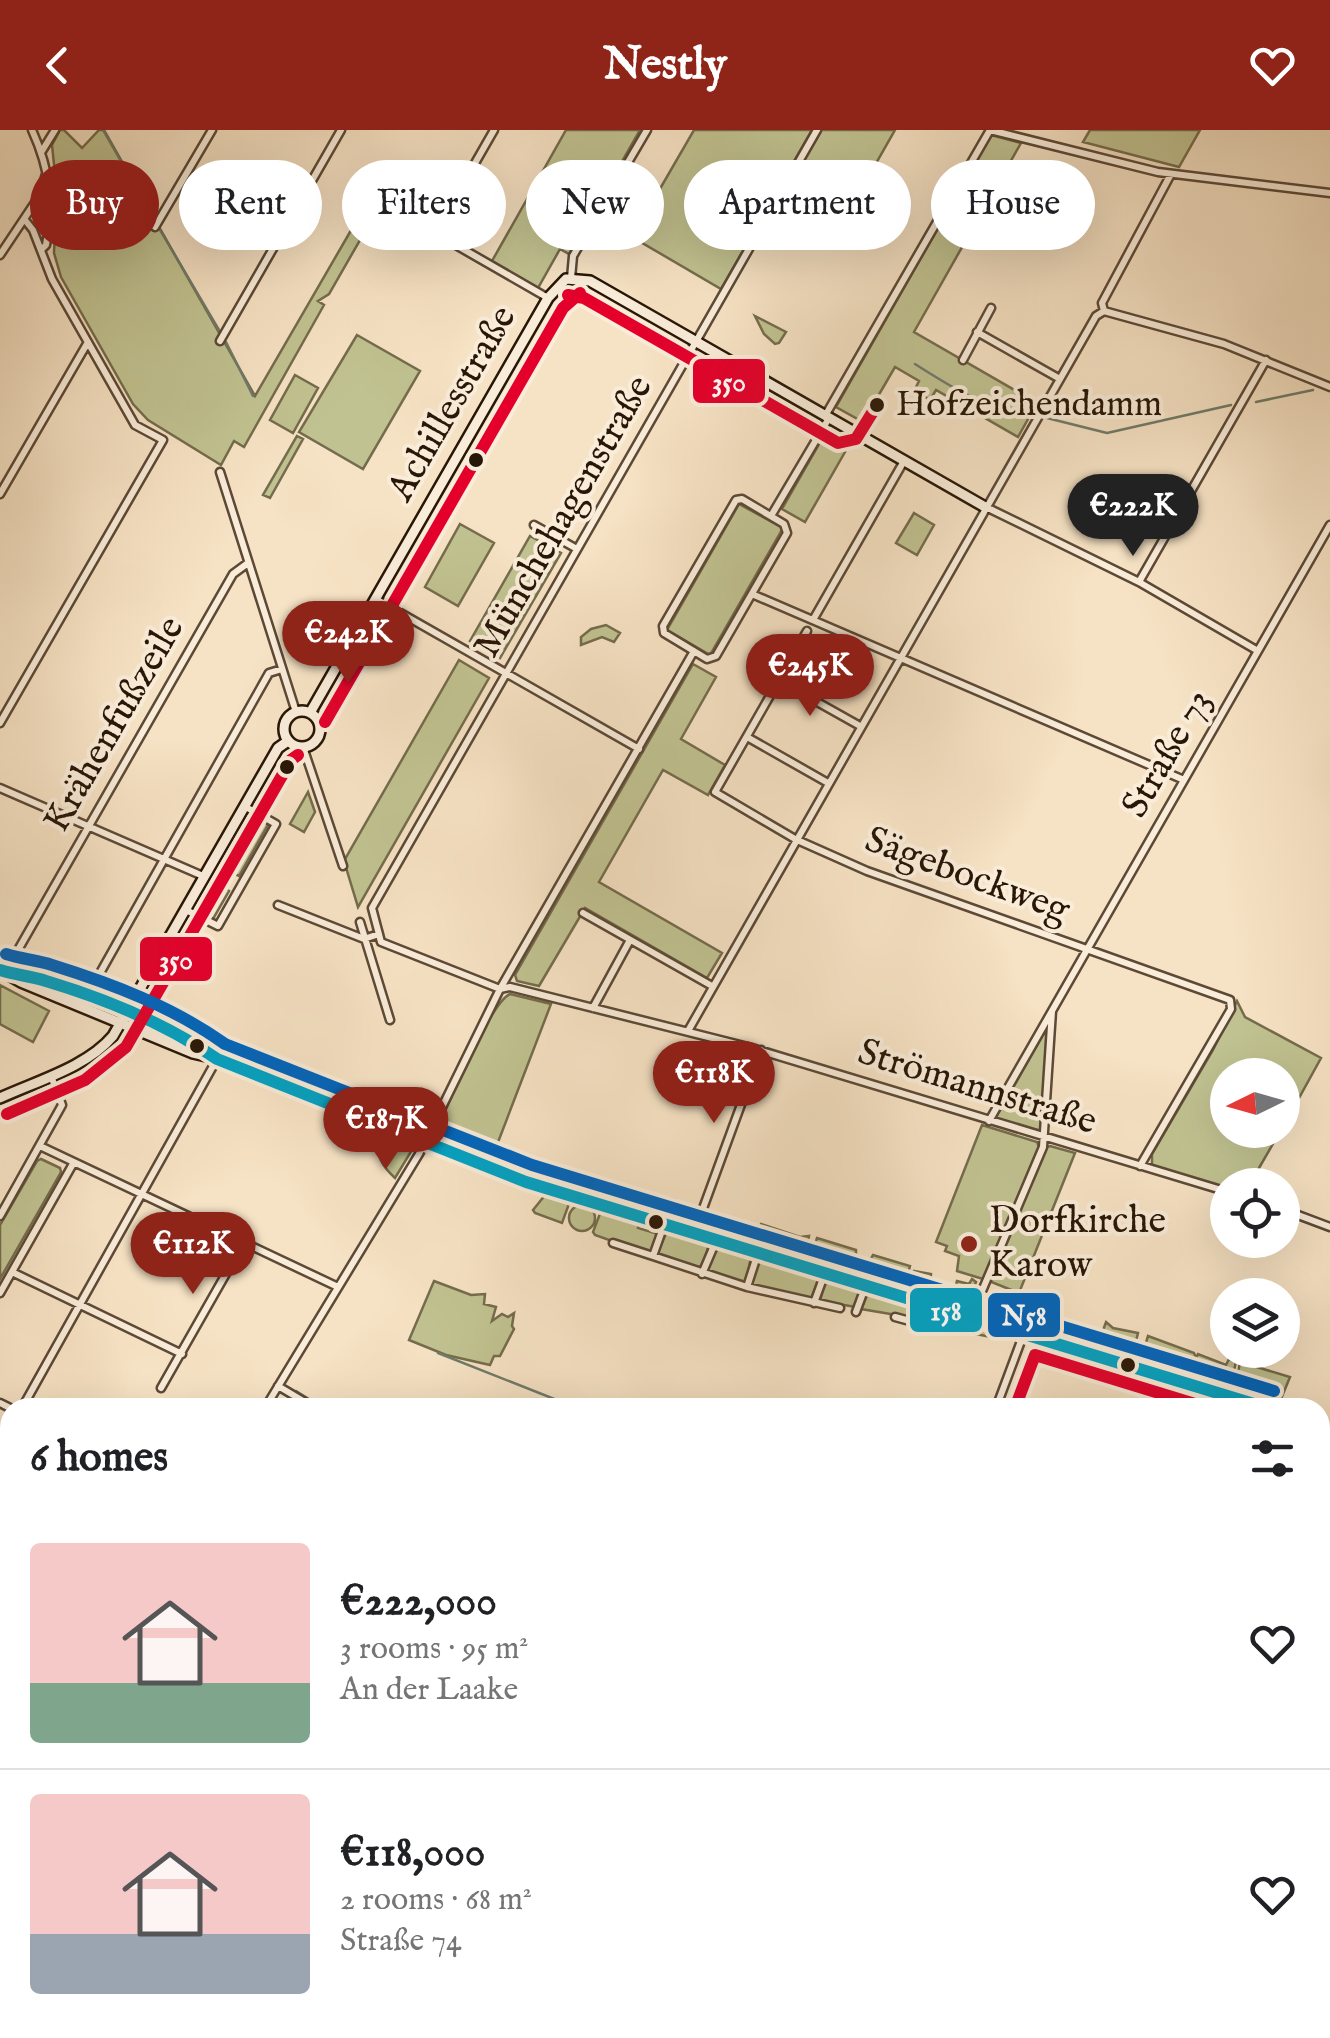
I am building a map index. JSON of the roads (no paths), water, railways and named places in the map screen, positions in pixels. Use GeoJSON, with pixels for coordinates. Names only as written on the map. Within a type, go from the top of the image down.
{"type":"FeatureCollection","features":[{"type":"Feature","properties":{"kind":"main road","name":"Achillesstraße"},"geometry":{"type":"LineString","coordinates":[[310,712],[548,298],[557,286],[571,278]]}},
{"type":"Feature","properties":{"kind":"main road"},"geometry":{"type":"LineString","coordinates":[[571,278],[590,281],[986,507]]}},
{"type":"Feature","properties":{"kind":"main road"},"geometry":{"type":"LineString","coordinates":[[296,712],[310,712],[316,717],[320,730],[315,741],[304,747],[288,741],[285,721],[296,712]]}},
{"type":"Feature","properties":{"kind":"main road"},"geometry":{"type":"LineString","coordinates":[[0,1098],[102,1049],[129,1012],[278,748],[288,741]]}},
{"type":"Feature","properties":{"kind":"main road"},"geometry":{"type":"LineString","coordinates":[[4,972],[38,979],[129,1012],[216,1058]]}},
{"type":"Feature","properties":{"kind":"main road"},"geometry":{"type":"LineString","coordinates":[[4,972],[193,1053],[216,1058],[526,1182],[1237,1398]]}},
{"type":"Feature","properties":{"kind":"street"},"geometry":{"type":"LineString","coordinates":[[32,130],[44,160]]}},
{"type":"Feature","properties":{"kind":"street"},"geometry":{"type":"LineString","coordinates":[[42,152],[55,130]]}},
{"type":"Feature","properties":{"kind":"street"},"geometry":{"type":"LineString","coordinates":[[159,220],[212,130]]}},
{"type":"Feature","properties":{"kind":"street"},"geometry":{"type":"LineString","coordinates":[[220,341],[341,130]]}},
{"type":"Feature","properties":{"kind":"street"},"geometry":{"type":"LineString","coordinates":[[494,130],[434,233],[548,298]]}},
{"type":"Feature","properties":{"kind":"street","name":"Achillesstraße"},"geometry":{"type":"LineString","coordinates":[[571,278],[574,256],[647,130]]}},
{"type":"Feature","properties":{"kind":"street","name":"Münchehagenstraße"},"geometry":{"type":"LineString","coordinates":[[379,934],[372,908],[818,130]]}},
{"type":"Feature","properties":{"kind":"street"},"geometry":{"type":"LineString","coordinates":[[771,516],[990,130],[1171,174],[1330,193]]}},
{"type":"Feature","properties":{"kind":"street"},"geometry":{"type":"LineString","coordinates":[[1104,311],[1102,303],[1171,174]]}},
{"type":"Feature","properties":{"kind":"street"},"geometry":{"type":"LineString","coordinates":[[0,254],[30,212]]}},
{"type":"Feature","properties":{"kind":"street"},"geometry":{"type":"LineString","coordinates":[[25,220],[30,226]]}},
{"type":"Feature","properties":{"kind":"street"},"geometry":{"type":"LineString","coordinates":[[0,723],[162,440],[136,425],[52,280],[40,250]]}},
{"type":"Feature","properties":{"kind":"street"},"geometry":{"type":"LineString","coordinates":[[963,360],[991,308]]}},
{"type":"Feature","properties":{"kind":"street"},"geometry":{"type":"LineString","coordinates":[[688,1031],[1096,316],[1104,311],[1185,331],[1330,387]]}},
{"type":"Feature","properties":{"kind":"street"},"geometry":{"type":"LineString","coordinates":[[977,332],[1060,379]]}},
{"type":"Feature","properties":{"kind":"street"},"geometry":{"type":"LineString","coordinates":[[0,494],[88,342]]}},
{"type":"Feature","properties":{"kind":"street"},"geometry":{"type":"LineString","coordinates":[[1139,582],[1266,360]]}},
{"type":"Feature","properties":{"kind":"street"},"geometry":{"type":"LineString","coordinates":[[813,620],[904,460]]}},
{"type":"Feature","properties":{"kind":"street"},"geometry":{"type":"LineString","coordinates":[[220,472],[296,712]]}},
{"type":"Feature","properties":{"kind":"street"},"geometry":{"type":"LineString","coordinates":[[742,499],[784,524],[786,532],[752,594],[716,656],[706,659],[664,633],[664,626],[736,500],[742,499]]}},
{"type":"Feature","properties":{"kind":"street"},"geometry":{"type":"LineString","coordinates":[[986,507],[1139,582],[1258,652]]}},
{"type":"Feature","properties":{"kind":"street"},"geometry":{"type":"LineString","coordinates":[[534,525],[578,549]]}},
{"type":"Feature","properties":{"kind":"street","name":"Straße 73"},"geometry":{"type":"LineString","coordinates":[[989,1121],[1330,525]]}},
{"type":"Feature","properties":{"kind":"street","name":"Krähenfußzeile"},"geometry":{"type":"LineString","coordinates":[[4,972],[233,574],[248,563]]}},
{"type":"Feature","properties":{"kind":"street"},"geometry":{"type":"LineString","coordinates":[[752,594],[1184,780]]}},
{"type":"Feature","properties":{"kind":"street"},"geometry":{"type":"LineString","coordinates":[[376,599],[639,749]]}},
{"type":"Feature","properties":{"kind":"street"},"geometry":{"type":"LineString","coordinates":[[806,631],[746,736],[828,783]]}},
{"type":"Feature","properties":{"kind":"street"},"geometry":{"type":"LineString","coordinates":[[270,1398],[425,1142],[500,989],[694,651]]}},
{"type":"Feature","properties":{"kind":"street"},"geometry":{"type":"LineString","coordinates":[[95,982],[268,674],[282,668]]}},
{"type":"Feature","properties":{"kind":"street"},"geometry":{"type":"LineString","coordinates":[[778,680],[860,726]]}},
{"type":"Feature","properties":{"kind":"street","name":"Sägebockweg"},"geometry":{"type":"LineString","coordinates":[[746,736],[715,792],[796,839],[867,871],[1226,997],[1231,1008],[1140,1167]]}},
{"type":"Feature","properties":{"kind":"street"},"geometry":{"type":"LineString","coordinates":[[304,747],[343,866]]}},
{"type":"Feature","properties":{"kind":"street"},"geometry":{"type":"LineString","coordinates":[[0,788],[203,876]]}},
{"type":"Feature","properties":{"kind":"street"},"geometry":{"type":"LineString","coordinates":[[184,910],[218,926],[242,886],[276,824],[244,806]]}},
{"type":"Feature","properties":{"kind":"street"},"geometry":{"type":"LineString","coordinates":[[278,905],[364,938],[379,934]]}},
{"type":"Feature","properties":{"kind":"street"},"geometry":{"type":"LineString","coordinates":[[583,913],[712,986]]}},
{"type":"Feature","properties":{"kind":"street"},"geometry":{"type":"LineString","coordinates":[[360,922],[390,1020]]}},
{"type":"Feature","properties":{"kind":"street","name":"Strömannstraße"},"geometry":{"type":"LineString","coordinates":[[379,934],[386,947],[500,989],[510,988],[761,1050],[1210,1187]]}},
{"type":"Feature","properties":{"kind":"street"},"geometry":{"type":"LineString","coordinates":[[592,1008],[630,940]]}},
{"type":"Feature","properties":{"kind":"street","name":"Straße 73"},"geometry":{"type":"LineString","coordinates":[[971,1317],[1045,1138],[1052,1010]]}},
{"type":"Feature","properties":{"kind":"street"},"geometry":{"type":"LineString","coordinates":[[694,1234],[761,1050]]}},
{"type":"Feature","properties":{"kind":"street"},"geometry":{"type":"LineString","coordinates":[[28,1398],[216,1058]]}},
{"type":"Feature","properties":{"kind":"street"},"geometry":{"type":"LineString","coordinates":[[0,1216],[62,1105],[50,1074]]}},
{"type":"Feature","properties":{"kind":"street"},"geometry":{"type":"LineString","coordinates":[[40,1146],[338,1287]]}},
{"type":"Feature","properties":{"kind":"street"},"geometry":{"type":"LineString","coordinates":[[0,1293],[74,1162]]}},
{"type":"Feature","properties":{"kind":"street"},"geometry":{"type":"LineString","coordinates":[[1300,1216],[1330,1228]]}},
{"type":"Feature","properties":{"kind":"street"},"geometry":{"type":"LineString","coordinates":[[653,1256],[664,1224]]}},
{"type":"Feature","properties":{"kind":"street"},"geometry":{"type":"LineString","coordinates":[[702,1274],[716,1241]]}},
{"type":"Feature","properties":{"kind":"street"},"geometry":{"type":"LineString","coordinates":[[161,1388],[244,1242]]}},
{"type":"Feature","properties":{"kind":"street"},"geometry":{"type":"LineString","coordinates":[[613,1243],[747,1287],[840,1308]]}},
{"type":"Feature","properties":{"kind":"street"},"geometry":{"type":"LineString","coordinates":[[747,1287],[758,1253]]}},
{"type":"Feature","properties":{"kind":"street"},"geometry":{"type":"LineString","coordinates":[[12,1272],[182,1354]]}},
{"type":"Feature","properties":{"kind":"street"},"geometry":{"type":"LineString","coordinates":[[814,1303],[825,1273]]}},
{"type":"Feature","properties":{"kind":"street"},"geometry":{"type":"LineString","coordinates":[[856,1312],[866,1285]]}},
{"type":"Feature","properties":{"kind":"street"},"geometry":{"type":"LineString","coordinates":[[920,1324],[926,1303]]}},
{"type":"Feature","properties":{"kind":"street"},"geometry":{"type":"LineString","coordinates":[[895,1317],[932,1327]]}},
{"type":"Feature","properties":{"kind":"street"},"geometry":{"type":"LineString","coordinates":[[1000,1398],[1024,1333]]}},
{"type":"Feature","properties":{"kind":"street"},"geometry":{"type":"LineString","coordinates":[[278,1386],[298,1398]]}},
{"type":"Feature","properties":{"kind":"waterway"},"geometry":{"type":"LineString","coordinates":[[103,130],[120,160]]}},
{"type":"Feature","properties":{"kind":"waterway"},"geometry":{"type":"LineString","coordinates":[[159,228],[219,330]]}},
{"type":"Feature","properties":{"kind":"waterway"},"geometry":{"type":"LineString","coordinates":[[226,342],[253,396]]}},
{"type":"Feature","properties":{"kind":"waterway"},"geometry":{"type":"LineString","coordinates":[[915,364],[986,404],[1027,413]]}},
{"type":"Feature","properties":{"kind":"waterway"},"geometry":{"type":"LineString","coordinates":[[1256,402],[1313,390]]}},
{"type":"Feature","properties":{"kind":"waterway"},"geometry":{"type":"LineString","coordinates":[[1047,418],[1107,433],[1231,405]]}},
{"type":"Feature","properties":{"kind":"waterway"},"geometry":{"type":"LineString","coordinates":[[438,1353],[552,1398]]}},
{"type":"Feature","properties":{"kind":"waterway"},"geometry":{"type":"LineString","coordinates":[[296,1391],[307,1398]]}},
{"type":"Feature","properties":{"kind":"place","name":"Hofzeichendamm"},"geometry":{"type":"Point","coordinates":[877,405]}},
{"type":"Feature","properties":{"kind":"place","name":"Dorfkirche Karow"},"geometry":{"type":"Point","coordinates":[969,1244]}}]}
